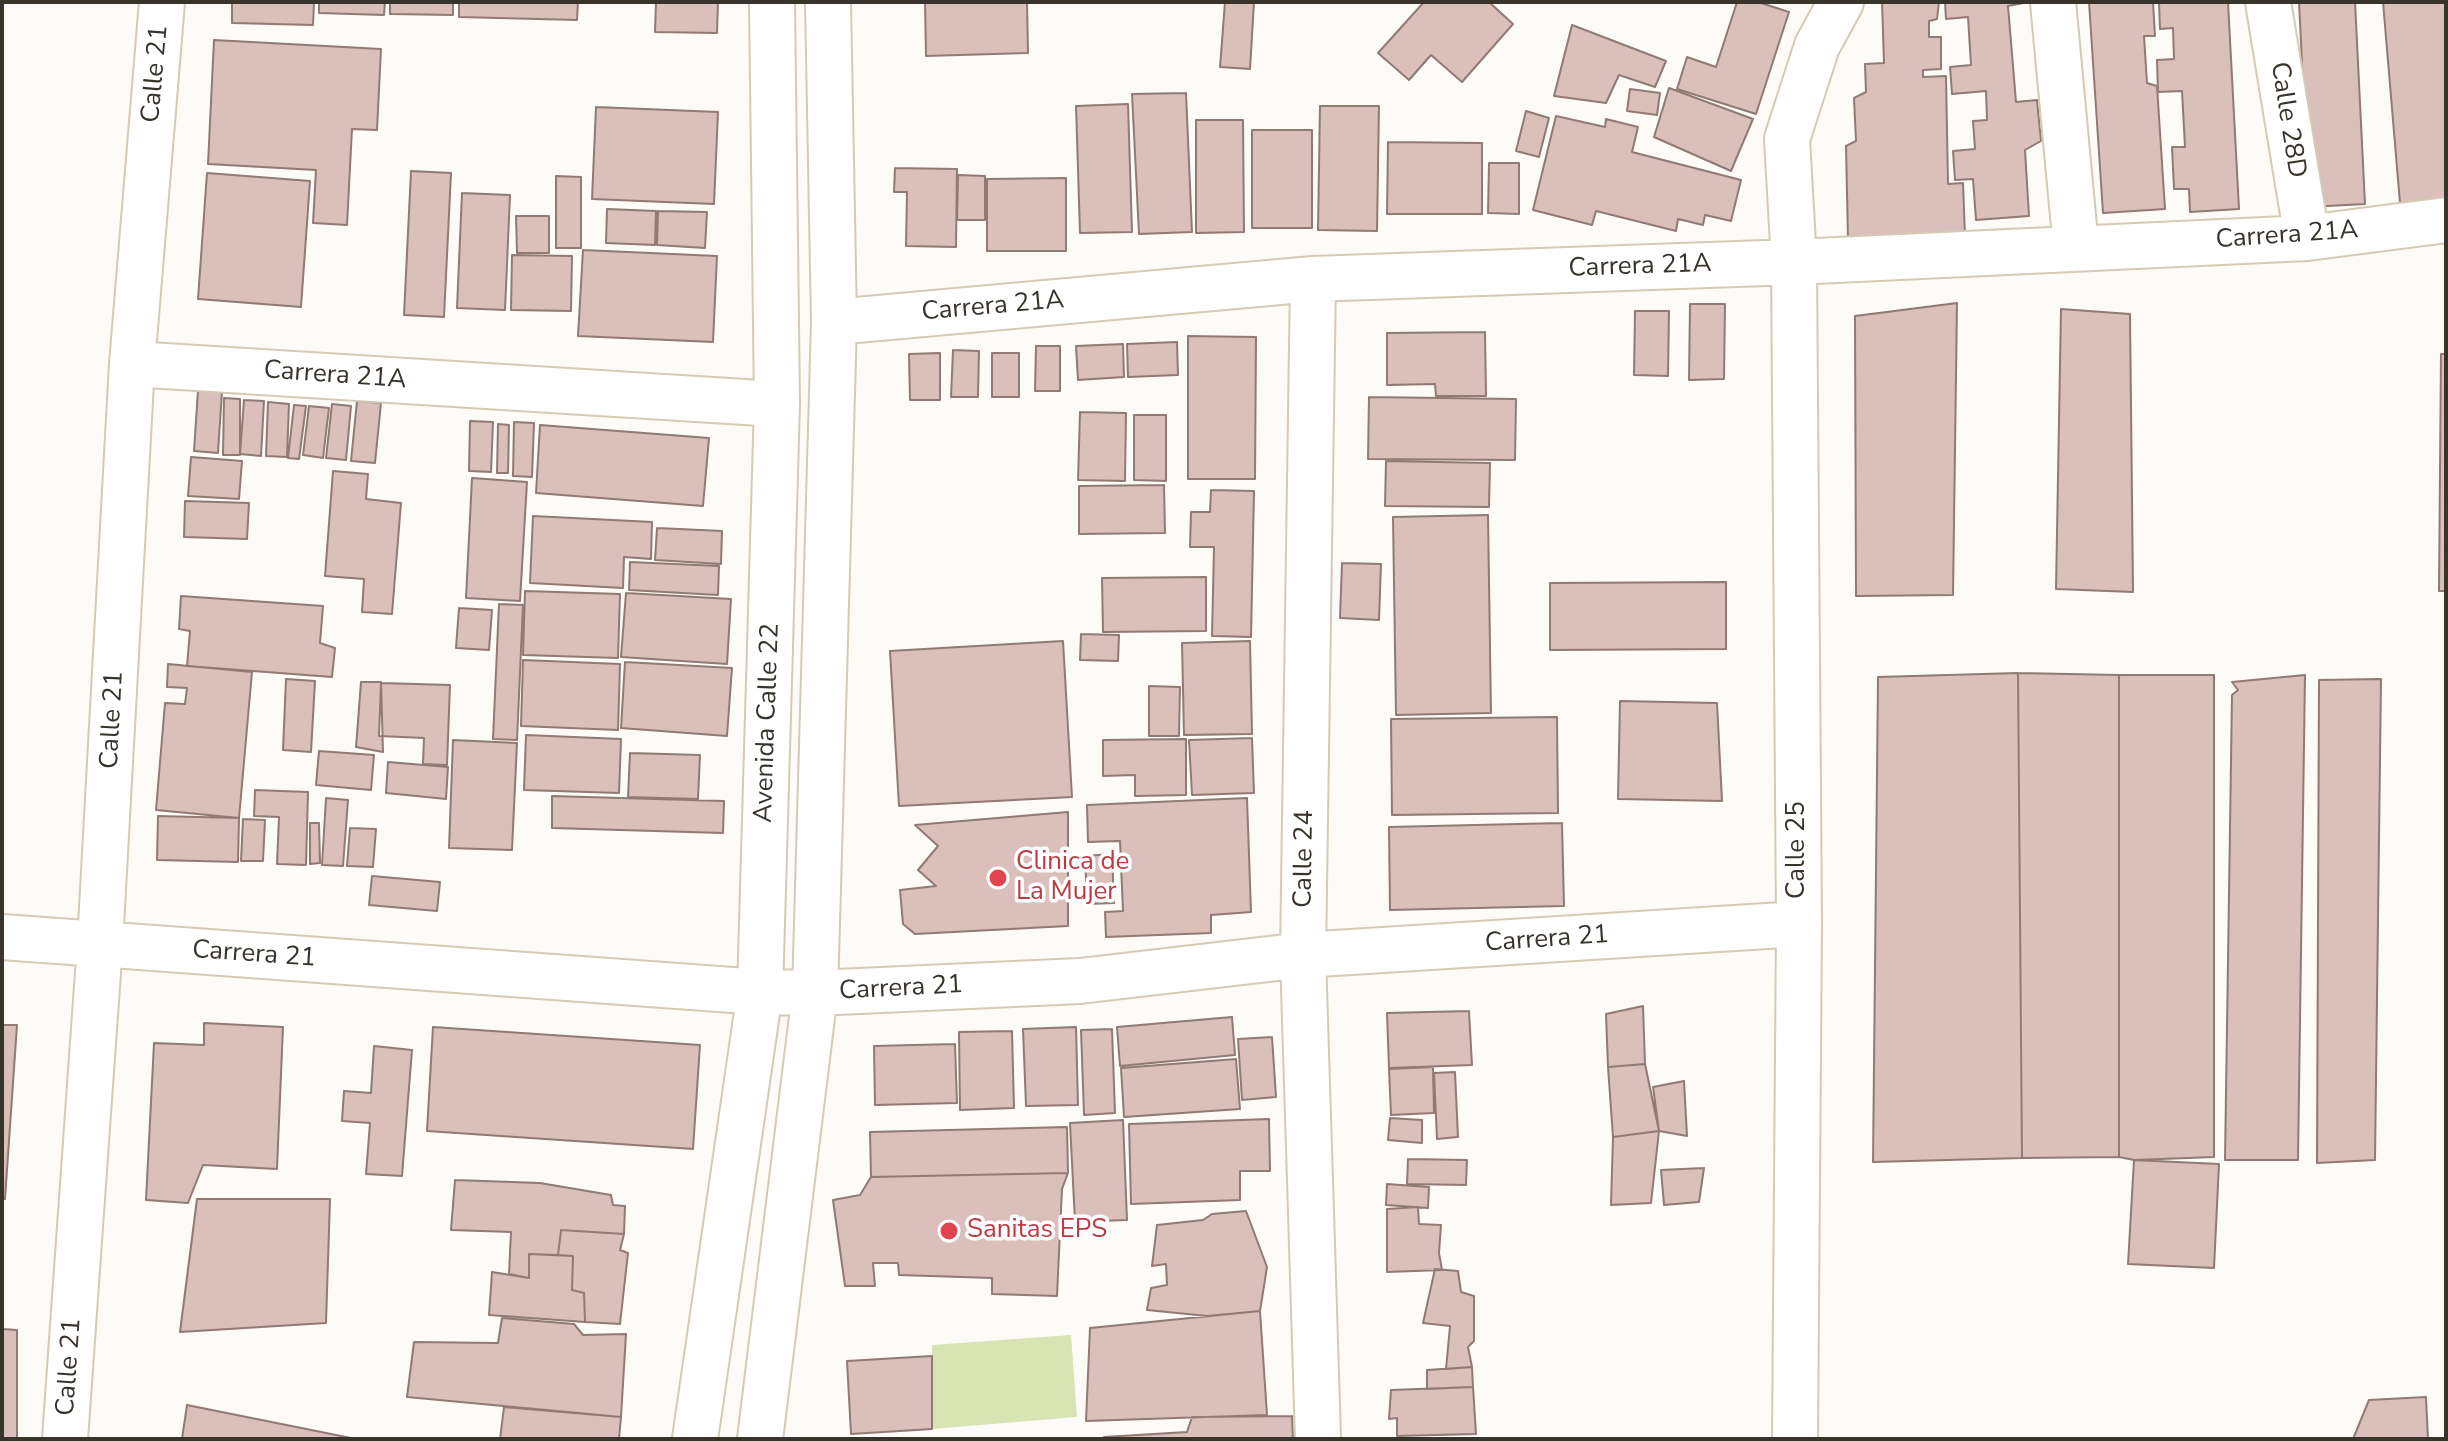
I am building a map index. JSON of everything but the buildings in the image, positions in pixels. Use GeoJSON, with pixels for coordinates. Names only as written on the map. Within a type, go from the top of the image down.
{"type":"FeatureCollection","features":[{"type":"Feature","properties":{"kind":"street","name":"Calle 21"},"geometry":{"type":"LineString","coordinates":[[65,1439],[100,944],[132,364],[162,2]]}},
{"type":"Feature","properties":{"kind":"street","name":"Avenida Calle 22"},"geometry":{"type":"LineString","coordinates":[[695,1439],[760,992],[777,404],[772,2]]}},
{"type":"Feature","properties":{"kind":"street","name":"Avenida Calle 22"},"geometry":{"type":"LineString","coordinates":[[760,1439],[815,993],[834,322],[828,2]]}},
{"type":"Feature","properties":{"kind":"street","name":"Calle 25"},"geometry":{"type":"LineString","coordinates":[[1795,1439],[1799,924],[1794,262],[1787,139],[1817,46],[1841,2]]}},
{"type":"Feature","properties":{"kind":"street"},"geometry":{"type":"LineString","coordinates":[[2053,2],[2076,248]]}},
{"type":"Feature","properties":{"kind":"street","name":"Calle 28D"},"geometry":{"type":"LineString","coordinates":[[2268,2],[2307,238]]}},
{"type":"Feature","properties":{"kind":"street","name":"Carrera 21A"},"geometry":{"type":"LineString","coordinates":[[834,322],[1313,279],[1794,262],[2307,238],[2446,220]]}},
{"type":"Feature","properties":{"kind":"street","name":"Calle 24"},"geometry":{"type":"LineString","coordinates":[[1313,279],[1303,955],[1318,1439]]}},
{"type":"Feature","properties":{"kind":"street","name":"Carrera 21A"},"geometry":{"type":"LineString","coordinates":[[132,364],[777,404]]}},
{"type":"Feature","properties":{"kind":"street","name":"Carrera 21"},"geometry":{"type":"LineString","coordinates":[[2,937],[760,992],[815,993],[1080,981],[1303,955],[1799,924]]}},
{"type":"Feature","properties":{"kind":"green space"},"geometry":{"type":"Polygon","coordinates":[[[1071,1335],[1077,1417],[932,1429],[932,1345],[1071,1335]]]}},
{"type":"Feature","properties":{"kind":"place","name":"Clinica de La Mujer"},"geometry":{"type":"Point","coordinates":[998,878]}},
{"type":"Feature","properties":{"kind":"place","name":"Sanitas EPS"},"geometry":{"type":"Point","coordinates":[949,1231]}}]}
